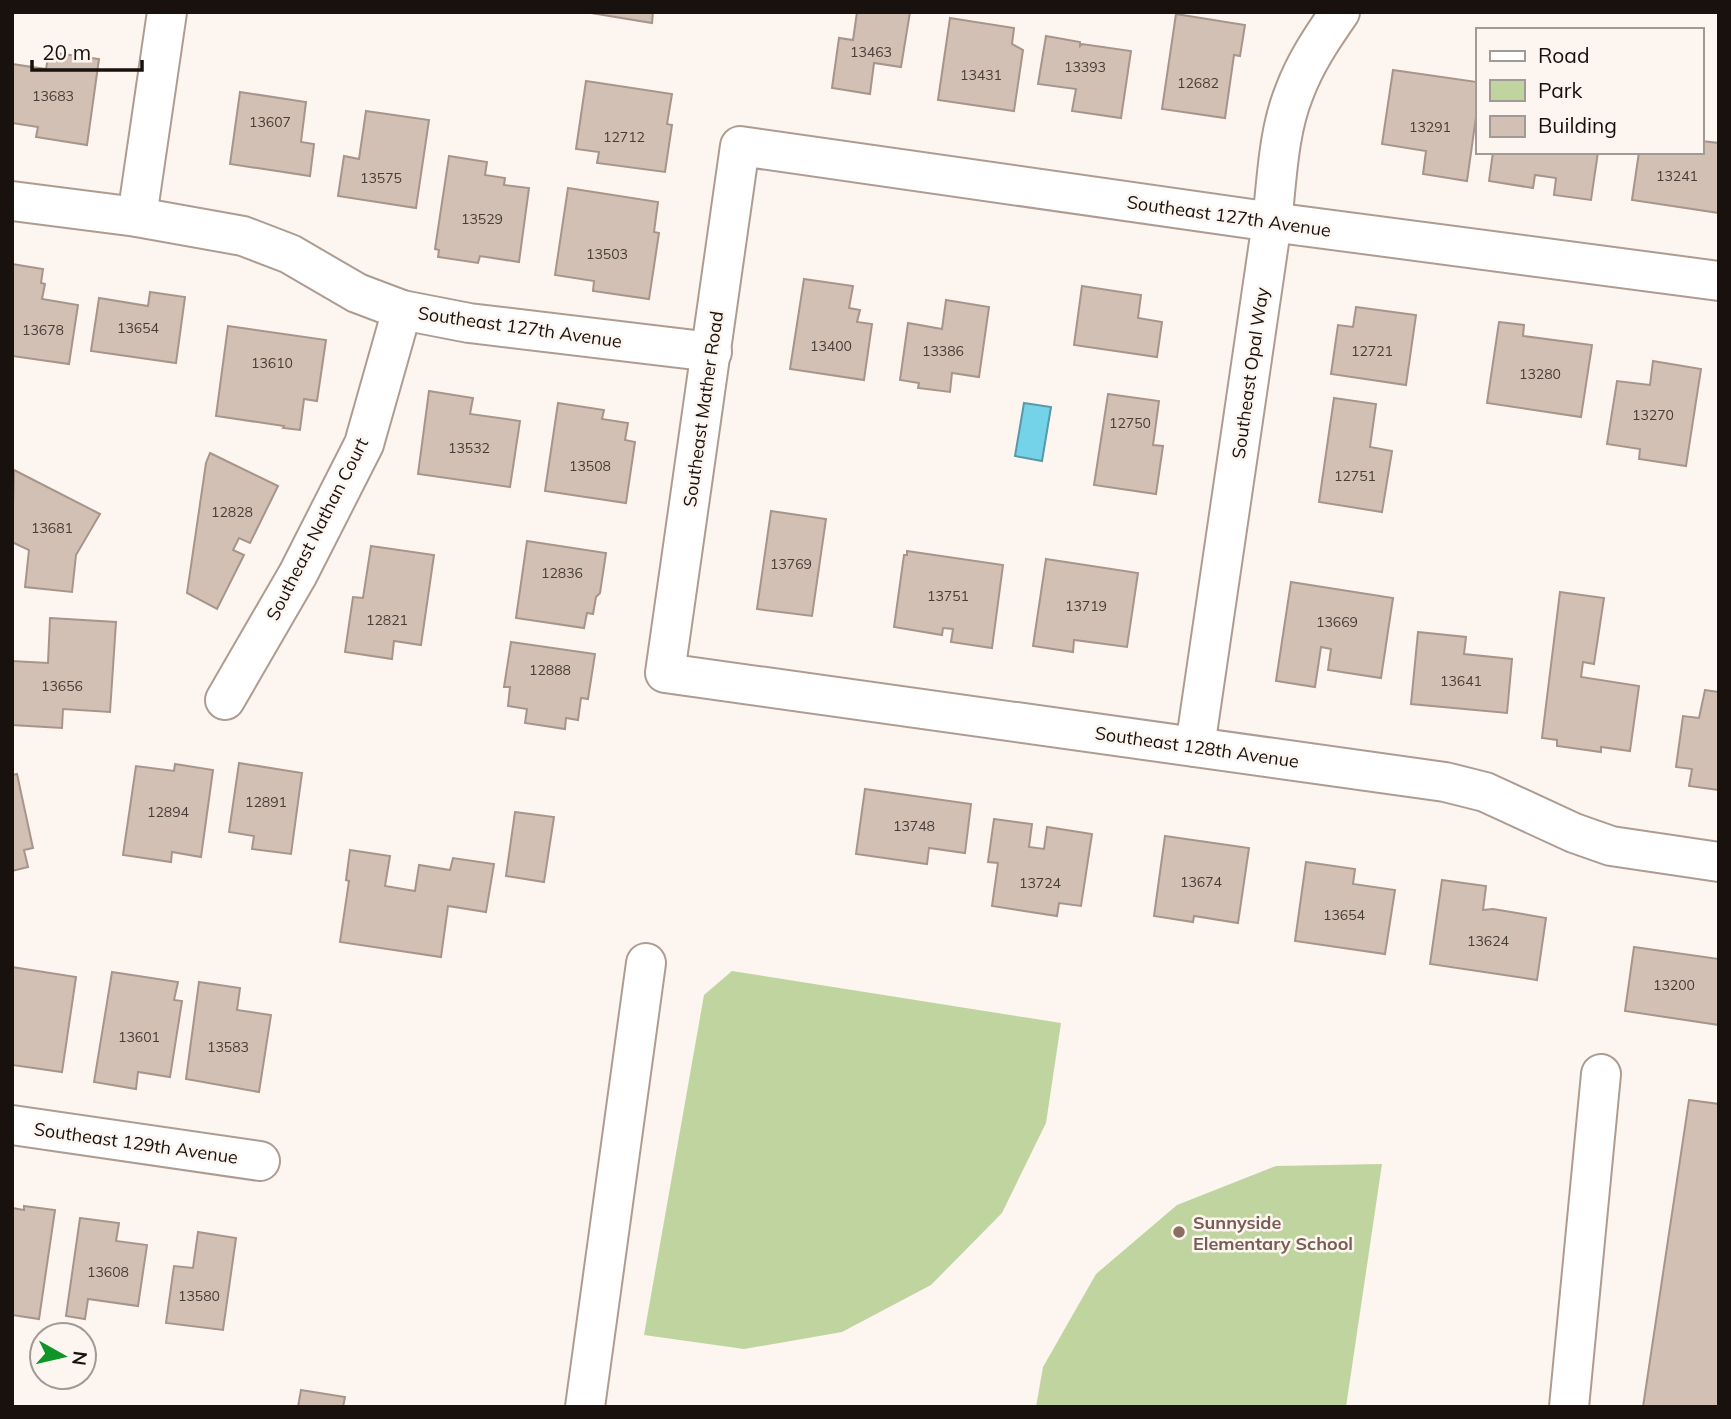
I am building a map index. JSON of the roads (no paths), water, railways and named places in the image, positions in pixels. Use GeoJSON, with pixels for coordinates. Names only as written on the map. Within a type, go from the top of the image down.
{"type":"FeatureCollection","features":[{"type":"Feature","properties":{"kind":"street"},"geometry":{"type":"LineString","coordinates":[[137,217],[167,12]]}},
{"type":"Feature","properties":{"kind":"street","name":"Southeast Opal Way"},"geometry":{"type":"LineString","coordinates":[[1195,747],[1282,138],[1293,94],[1317,44],[1340,12]]}},
{"type":"Feature","properties":{"kind":"street","name":"Southeast 127th Avenue"},"geometry":{"type":"LineString","coordinates":[[740,146],[1272,222],[1719,281]]}},
{"type":"Feature","properties":{"kind":"street","name":"Southeast Mather Road"},"geometry":{"type":"LineString","coordinates":[[665,673],[740,146]]}},
{"type":"Feature","properties":{"kind":"street","name":"Southeast 127th Avenue"},"geometry":{"type":"LineString","coordinates":[[12,201],[137,217],[243,236],[290,254],[357,293],[401,310],[469,323],[712,352]]}},
{"type":"Feature","properties":{"kind":"street","name":"Southeast Nathan Court"},"geometry":{"type":"LineString","coordinates":[[225,700],[298,574],[364,444],[401,310]]}},
{"type":"Feature","properties":{"kind":"street","name":"Southeast 128th Avenue"},"geometry":{"type":"LineString","coordinates":[[665,673],[1444,782],[1485,792],[1574,833],[1611,846],[1719,862]]}},
{"type":"Feature","properties":{"kind":"street"},"geometry":{"type":"LineString","coordinates":[[584,1407],[646,963]]}},
{"type":"Feature","properties":{"kind":"street"},"geometry":{"type":"LineString","coordinates":[[1569,1407],[1601,1074]]}},
{"type":"Feature","properties":{"kind":"street","name":"Southeast 129th Avenue"},"geometry":{"type":"LineString","coordinates":[[12,1125],[260,1161]]}},
{"type":"Feature","properties":{"kind":"water"},"geometry":{"type":"Polygon","coordinates":[[[1024,403],[1051,407],[1042,461],[1015,456],[1024,403]]]}},
{"type":"Feature","properties":{"kind":"place","name":"Sunnyside Elementary School"},"geometry":{"type":"Point","coordinates":[1179,1232]}}]}
